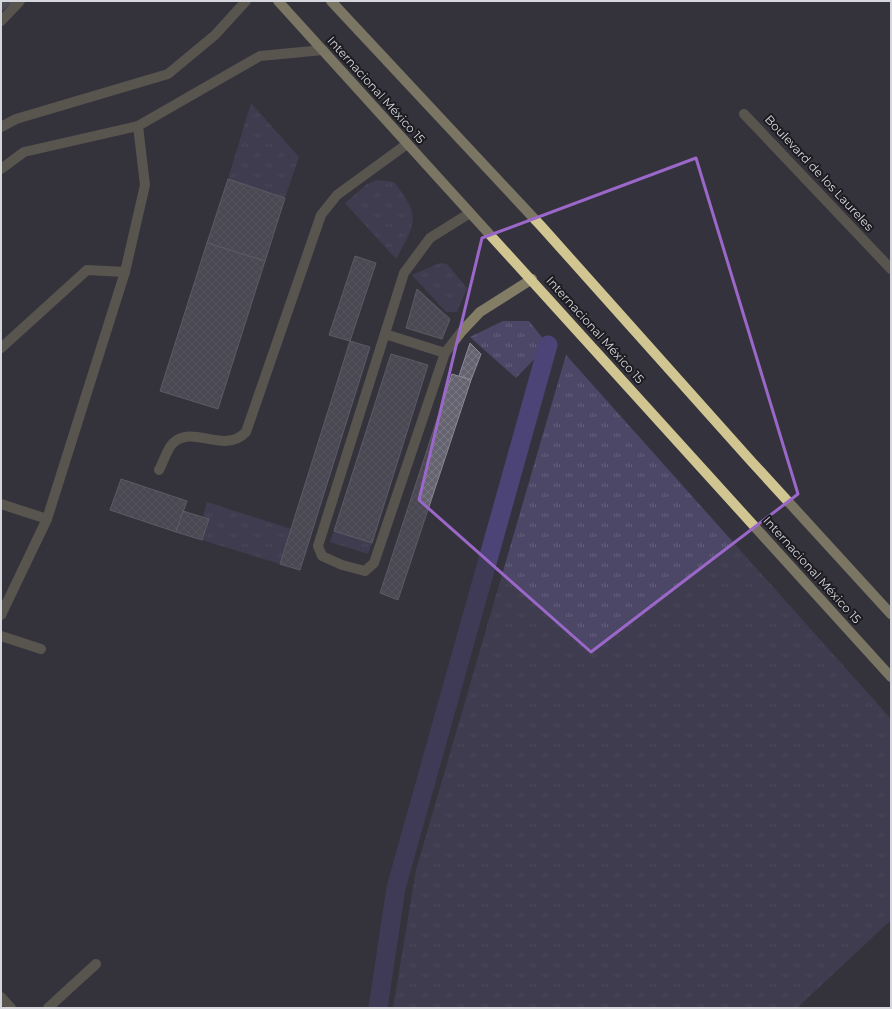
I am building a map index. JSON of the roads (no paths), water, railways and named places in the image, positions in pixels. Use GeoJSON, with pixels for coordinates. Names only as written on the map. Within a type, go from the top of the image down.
{"type":"FeatureCollection","features":[{"type":"Feature","properties":{"kind":"main road","name":"Internacional México 15"},"geometry":{"type":"LineString","coordinates":[[278,1],[470,213],[532,279],[891,677]]}},
{"type":"Feature","properties":{"kind":"main road"},"geometry":{"type":"LineString","coordinates":[[331,1],[542,227],[751,461],[891,614]]}},
{"type":"Feature","properties":{"kind":"street"},"geometry":{"type":"LineString","coordinates":[[1,21],[20,1]]}},
{"type":"Feature","properties":{"kind":"street"},"geometry":{"type":"LineString","coordinates":[[1,127],[16,119],[168,74],[215,35],[246,1]]}},
{"type":"Feature","properties":{"kind":"street"},"geometry":{"type":"LineString","coordinates":[[1,169],[24,152],[138,126],[260,56],[323,50]]}},
{"type":"Feature","properties":{"kind":"street","name":"Boulevard de los Laureles"},"geometry":{"type":"LineString","coordinates":[[744,114],[891,269]]}},
{"type":"Feature","properties":{"kind":"street"},"geometry":{"type":"LineString","coordinates":[[1,615],[46,520],[125,272],[145,185],[138,126]]}},
{"type":"Feature","properties":{"kind":"street"},"geometry":{"type":"LineString","coordinates":[[159,470],[174,443],[183,438],[196,436],[231,441],[239,439],[246,432],[321,215],[337,195],[407,144]]}},
{"type":"Feature","properties":{"kind":"street"},"geometry":{"type":"LineString","coordinates":[[470,213],[430,238],[404,273],[318,546],[322,556],[342,565],[366,571],[374,563],[445,353],[462,331],[480,312],[532,279]]}},
{"type":"Feature","properties":{"kind":"street"},"geometry":{"type":"LineString","coordinates":[[1,348],[87,270],[125,272]]}},
{"type":"Feature","properties":{"kind":"street"},"geometry":{"type":"LineString","coordinates":[[385,334],[445,353]]}},
{"type":"Feature","properties":{"kind":"street"},"geometry":{"type":"LineString","coordinates":[[1,504],[46,520]]}},
{"type":"Feature","properties":{"kind":"street"},"geometry":{"type":"LineString","coordinates":[[1,636],[41,650]]}},
{"type":"Feature","properties":{"kind":"street"},"geometry":{"type":"LineString","coordinates":[[48,1008],[96,964]]}},
{"type":"Feature","properties":{"kind":"street"},"geometry":{"type":"LineString","coordinates":[[1,997],[11,1008]]}},
{"type":"Feature","properties":{"kind":"waterway"},"geometry":{"type":"LineString","coordinates":[[378,1008],[396,888],[548,345]]}}]}
